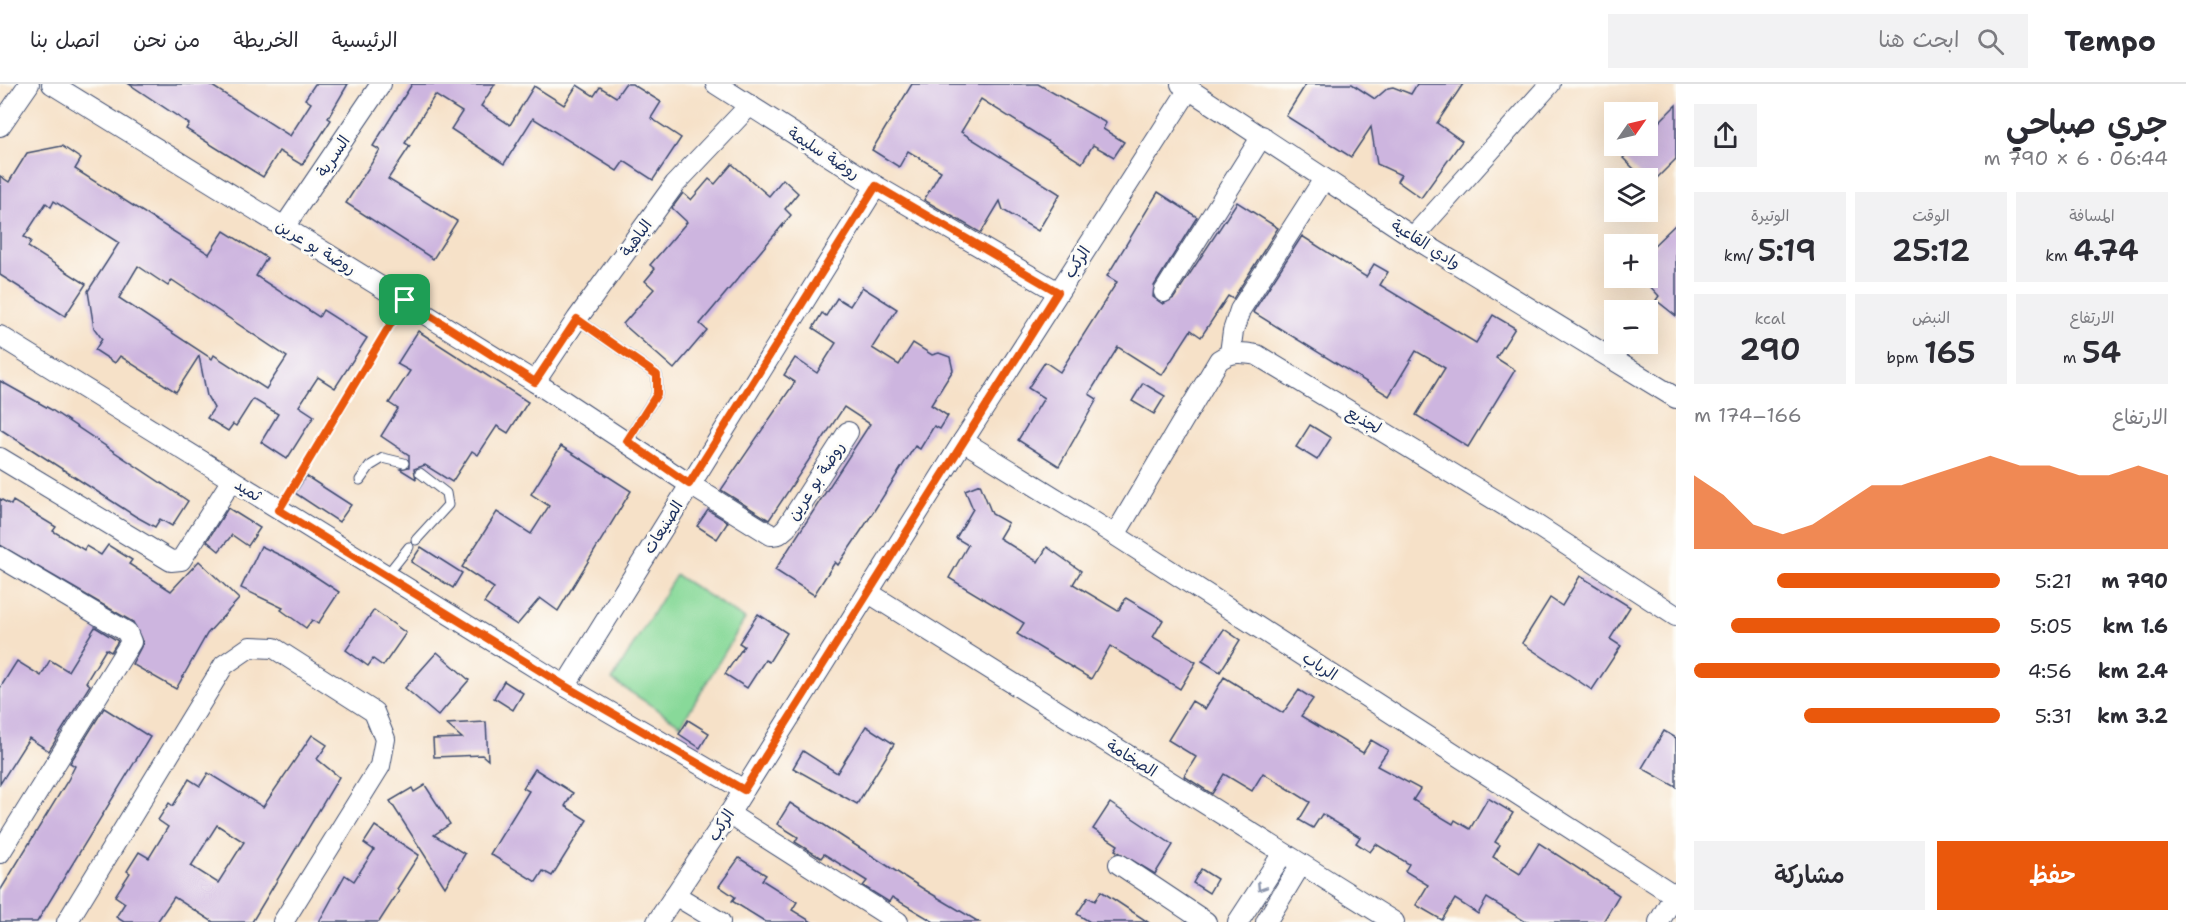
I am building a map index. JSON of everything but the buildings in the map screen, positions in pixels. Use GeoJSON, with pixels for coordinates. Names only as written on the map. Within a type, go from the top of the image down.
{"type":"FeatureCollection","features":[{"type":"Feature","properties":{"kind":"street"},"geometry":{"type":"LineString","coordinates":[[0,126],[29,84]]}},
{"type":"Feature","properties":{"kind":"street","name":"روضة بو عرين"},"geometry":{"type":"LineString","coordinates":[[52,84],[405,300],[771,535],[779,534],[786,528],[848,432]]}},
{"type":"Feature","properties":{"kind":"street","name":"السـرية"},"geometry":{"type":"LineString","coordinates":[[284,227],[381,84]]}},
{"type":"Feature","properties":{"kind":"street","name":"روضة سليمة"},"geometry":{"type":"LineString","coordinates":[[716,84],[876,186],[1058,292]]}},
{"type":"Feature","properties":{"kind":"street"},"geometry":{"type":"LineString","coordinates":[[1413,237],[1550,84]]}},
{"type":"Feature","properties":{"kind":"street","name":"وادي القاعية"},"geometry":{"type":"LineString","coordinates":[[1185,86],[1413,237],[1676,398]]}},
{"type":"Feature","properties":{"kind":"street","name":"الركب"},"geometry":{"type":"LineString","coordinates":[[657,922],[729,814],[869,593],[1185,86]]}},
{"type":"Feature","properties":{"kind":"street","name":"الباهية"},"geometry":{"type":"LineString","coordinates":[[535,382],[577,319],[690,165],[750,105]]}},
{"type":"Feature","properties":{"kind":"street"},"geometry":{"type":"LineString","coordinates":[[1164,292],[1262,136]]}},
{"type":"Feature","properties":{"kind":"street"},"geometry":{"type":"LineString","coordinates":[[1115,535],[1219,360],[1230,353],[1233,331],[1240,310],[1324,179]]}},
{"type":"Feature","properties":{"kind":"street","name":"الصنيعات"},"geometry":{"type":"LineString","coordinates":[[565,686],[876,186]]}},
{"type":"Feature","properties":{"kind":"street","name":"ثميد"},"geometry":{"type":"LineString","coordinates":[[0,336],[565,686],[744,790]]}},
{"type":"Feature","properties":{"kind":"street","name":"لجذيع"},"geometry":{"type":"LineString","coordinates":[[1230,353],[1257,355],[1530,521],[1676,616]]}},
{"type":"Feature","properties":{"kind":"street","name":"الرباب"},"geometry":{"type":"LineString","coordinates":[[963,441],[1115,535],[1675,893]]}},
{"type":"Feature","properties":{"kind":"street"},"geometry":{"type":"LineString","coordinates":[[0,458],[171,561],[181,560],[232,480]]}},
{"type":"Feature","properties":{"kind":"street"},"geometry":{"type":"LineString","coordinates":[[0,557],[127,632],[131,642],[0,853]]}},
{"type":"Feature","properties":{"kind":"street","name":"الصخامة"},"geometry":{"type":"LineString","coordinates":[[869,593],[1395,922]]}},
{"type":"Feature","properties":{"kind":"street"},"geometry":{"type":"LineString","coordinates":[[67,922],[224,665],[250,646],[274,648],[374,712],[386,739],[380,766],[283,922]]}},
{"type":"Feature","properties":{"kind":"street"},"geometry":{"type":"LineString","coordinates":[[729,814],[898,922]]}},
{"type":"Feature","properties":{"kind":"street"},"geometry":{"type":"LineString","coordinates":[[1238,922],[1283,853]]}},
{"type":"Feature","properties":{"kind":"street"},"geometry":{"type":"LineString","coordinates":[[1119,864],[1206,922]]}},
{"type":"Feature","properties":{"kind":"street"},"geometry":{"type":"LineString","coordinates":[[1266,922],[1301,864]]}},
{"type":"Feature","properties":{"kind":"street"},"geometry":{"type":"LineString","coordinates":[[1659,922],[1675,893]]}},
{"type":"Feature","properties":{"kind":"street"},"geometry":{"type":"LineString","coordinates":[[675,895],[720,922]]}},
{"type":"Feature","properties":{"kind":"lane"},"geometry":{"type":"LineString","coordinates":[[577,319],[657,375],[657,394],[627,441]]}},
{"type":"Feature","properties":{"kind":"lane"},"geometry":{"type":"LineString","coordinates":[[360,480],[370,466],[383,458],[405,463]]}},
{"type":"Feature","properties":{"kind":"lane"},"geometry":{"type":"LineString","coordinates":[[386,576],[448,505],[446,493],[420,473]]}},
{"type":"Feature","properties":{"kind":"path"},"geometry":{"type":"LineString","coordinates":[[279,510],[405,300]]}},
{"type":"Feature","properties":{"kind":"green space"},"geometry":{"type":"Polygon","coordinates":[[[676,575],[745,619],[681,725],[612,680],[676,575]]]}},
{"type":"Feature","properties":{"kind":"route"},"geometry":{"type":"LineString","coordinates":[[876,186],[1058,292],[744,790],[565,686],[279,510],[405,300],[535,382],[577,319],[657,375],[657,394],[627,441],[689,484],[876,186]]}}]}
